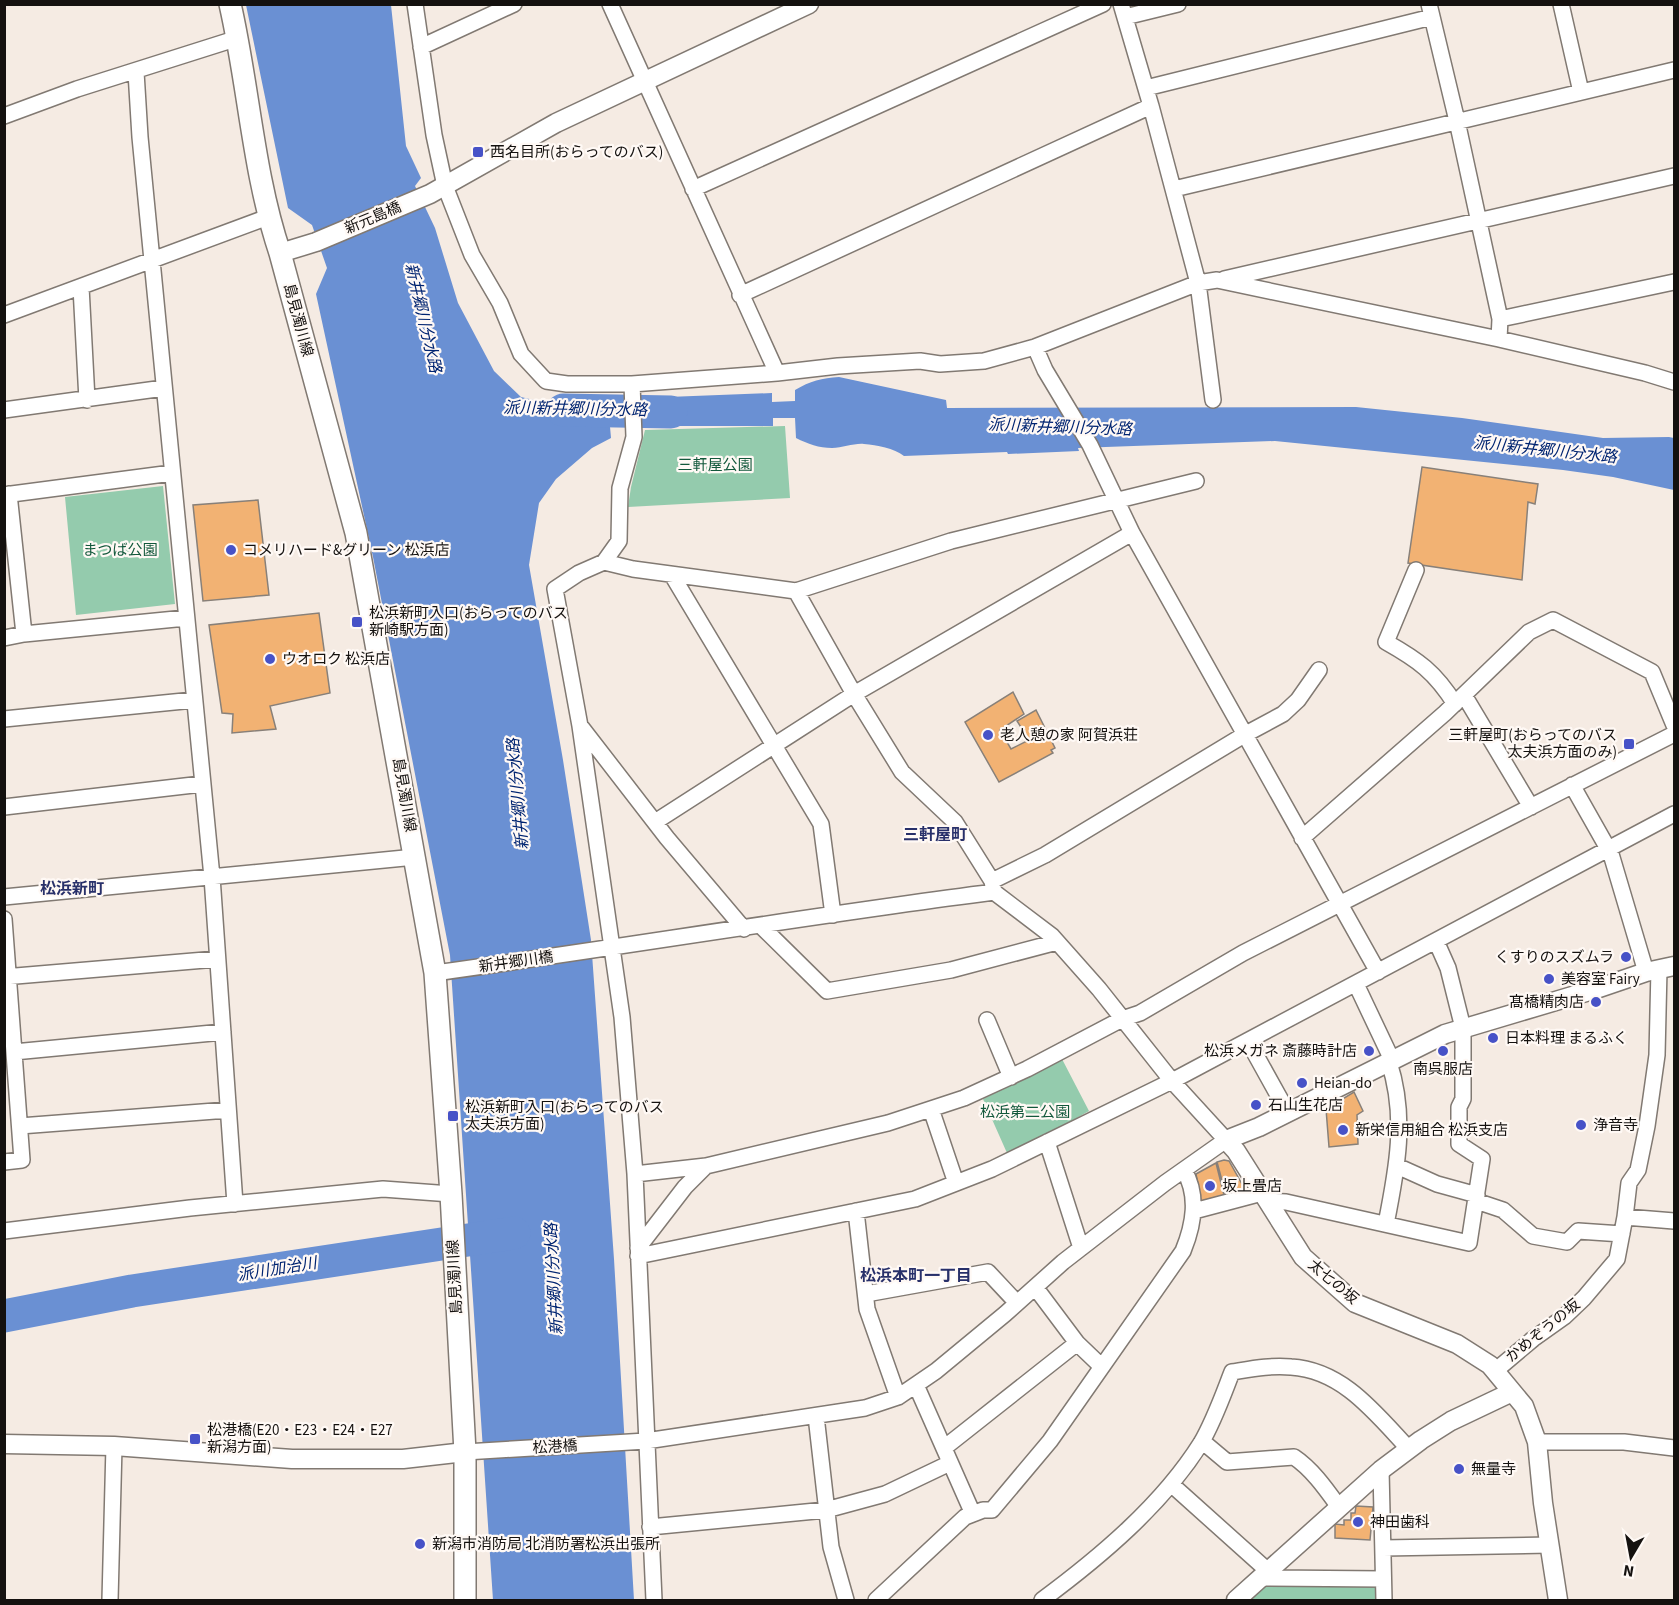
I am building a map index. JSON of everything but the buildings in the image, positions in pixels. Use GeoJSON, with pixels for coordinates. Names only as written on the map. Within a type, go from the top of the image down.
{"type":"FeatureCollection","features":[{"type":"Feature","properties":{"kind":"main road","name":"島見濁川線"},"geometry":{"type":"LineString","coordinates":[[230,4],[238,38],[268,217],[356,532],[435,973],[451,1194],[465,1452],[465,1600]]}},
{"type":"Feature","properties":{"kind":"street"},"geometry":{"type":"LineString","coordinates":[[416,4],[434,135],[438,190],[500,303],[521,354],[546,381],[567,384],[632,384],[838,366],[920,361],[940,364],[984,361],[1035,347],[1198,283],[1479,222],[1674,176]]}},
{"type":"Feature","properties":{"kind":"street"},"geometry":{"type":"LineString","coordinates":[[421,47],[514,4]]}},
{"type":"Feature","properties":{"kind":"street"},"geometry":{"type":"LineString","coordinates":[[610,4],[777,373]]}},
{"type":"Feature","properties":{"kind":"street","name":"新元島橋"},"geometry":{"type":"LineString","coordinates":[[280,254],[316,242],[438,190],[556,123],[810,4]]}},
{"type":"Feature","properties":{"kind":"street"},"geometry":{"type":"LineString","coordinates":[[693,189],[1103,4]]}},
{"type":"Feature","properties":{"kind":"street"},"geometry":{"type":"LineString","coordinates":[[1178,4],[1123,11],[1174,189],[1198,283],[1213,400]]}},
{"type":"Feature","properties":{"kind":"street"},"geometry":{"type":"LineString","coordinates":[[1562,4],[1581,92]]}},
{"type":"Feature","properties":{"kind":"street"},"geometry":{"type":"LineString","coordinates":[[1146,88],[1431,11],[1500,319],[1499,339]]}},
{"type":"Feature","properties":{"kind":"street"},"geometry":{"type":"LineString","coordinates":[[4,116],[78,89],[238,38]]}},
{"type":"Feature","properties":{"kind":"street"},"geometry":{"type":"LineString","coordinates":[[1174,189],[1674,70]]}},
{"type":"Feature","properties":{"kind":"street"},"geometry":{"type":"LineString","coordinates":[[136,72],[140,137],[212,877],[235,1204]]}},
{"type":"Feature","properties":{"kind":"street"},"geometry":{"type":"LineString","coordinates":[[740,295],[1151,106]]}},
{"type":"Feature","properties":{"kind":"street"},"geometry":{"type":"LineString","coordinates":[[4,315],[268,217]]}},
{"type":"Feature","properties":{"kind":"street"},"geometry":{"type":"LineString","coordinates":[[1217,280],[1499,339],[1645,373],[1674,382]]}},
{"type":"Feature","properties":{"kind":"street"},"geometry":{"type":"LineString","coordinates":[[1500,319],[1674,282]]}},
{"type":"Feature","properties":{"kind":"street"},"geometry":{"type":"LineString","coordinates":[[81,287],[87,400]]}},
{"type":"Feature","properties":{"kind":"street"},"geometry":{"type":"LineString","coordinates":[[1035,347],[1045,370],[1090,445],[1132,533],[1378,972]]}},
{"type":"Feature","properties":{"kind":"street"},"geometry":{"type":"LineString","coordinates":[[632,384],[634,436],[620,488],[619,541],[604,562],[579,573],[555,588],[580,726],[604,950],[622,1017],[635,1174],[654,1600]]}},
{"type":"Feature","properties":{"kind":"street"},"geometry":{"type":"LineString","coordinates":[[4,410],[164,388]]}},
{"type":"Feature","properties":{"kind":"street"},"geometry":{"type":"LineString","coordinates":[[24,634],[7,495],[172,473]]}},
{"type":"Feature","properties":{"kind":"street"},"geometry":{"type":"LineString","coordinates":[[604,562],[633,569],[796,591],[951,541],[1196,481]]}},
{"type":"Feature","properties":{"kind":"street"},"geometry":{"type":"LineString","coordinates":[[655,822],[854,694],[1132,533]]}},
{"type":"Feature","properties":{"kind":"street"},"geometry":{"type":"LineString","coordinates":[[1416,570],[1386,642],[1417,659],[1459,699],[1531,807]]}},
{"type":"Feature","properties":{"kind":"street"},"geometry":{"type":"LineString","coordinates":[[672,574],[821,824],[833,915]]}},
{"type":"Feature","properties":{"kind":"street"},"geometry":{"type":"LineString","coordinates":[[796,591],[854,694],[902,772],[955,822],[993,886],[1058,942],[1172,1081],[1226,1140],[1288,1113],[1445,1034],[1660,969]]}},
{"type":"Feature","properties":{"kind":"street"},"geometry":{"type":"LineString","coordinates":[[4,638],[186,618]]}},
{"type":"Feature","properties":{"kind":"street"},"geometry":{"type":"LineString","coordinates":[[1302,838],[1459,699],[1529,632],[1553,620],[1652,672],[1674,725]]}},
{"type":"Feature","properties":{"kind":"street","name":"新井郷川橋"},"geometry":{"type":"LineString","coordinates":[[435,973],[833,915],[993,886],[1244,735],[1284,714],[1298,700],[1319,670]]}},
{"type":"Feature","properties":{"kind":"street"},"geometry":{"type":"LineString","coordinates":[[4,718],[194,700]]}},
{"type":"Feature","properties":{"kind":"street"},"geometry":{"type":"LineString","coordinates":[[580,726],[655,822],[744,928]]}},
{"type":"Feature","properties":{"kind":"street"},"geometry":{"type":"LineString","coordinates":[[635,1174],[706,1166],[888,1123],[964,1098],[1011,1077],[1122,1018],[1140,1013],[1244,953],[1674,734]]}},
{"type":"Feature","properties":{"kind":"street"},"geometry":{"type":"LineString","coordinates":[[4,807],[202,784]]}},
{"type":"Feature","properties":{"kind":"street","name":"かめぞうの坂"},"geometry":{"type":"LineString","coordinates":[[1495,1371],[1564,1317],[1584,1298],[1617,1259],[1629,1183],[1638,1170],[1647,1126],[1658,1054],[1660,969],[1609,849],[1572,784]]}},
{"type":"Feature","properties":{"kind":"street"},"geometry":{"type":"LineString","coordinates":[[638,1252],[915,1199],[992,1169],[1172,1081],[1674,814]]}},
{"type":"Feature","properties":{"kind":"street"},"geometry":{"type":"LineString","coordinates":[[4,897],[415,857]]}},
{"type":"Feature","properties":{"kind":"street"},"geometry":{"type":"LineString","coordinates":[[4,919],[22,1160],[4,1162]]}},
{"type":"Feature","properties":{"kind":"street"},"geometry":{"type":"LineString","coordinates":[[761,926],[827,991],[951,970],[1058,942]]}},
{"type":"Feature","properties":{"kind":"street"},"geometry":{"type":"LineString","coordinates":[[1194,1211],[1265,1197],[1469,1243],[1482,1159],[1459,1144],[1459,1107],[1463,1099],[1463,1028],[1448,968],[1436,941]]}},
{"type":"Feature","properties":{"kind":"street"},"geometry":{"type":"LineString","coordinates":[[7,977],[217,959]]}},
{"type":"Feature","properties":{"kind":"street"},"geometry":{"type":"LineString","coordinates":[[1356,984],[1390,1061],[1397,1086],[1399,1128],[1397,1166],[1386,1224]]}},
{"type":"Feature","properties":{"kind":"street"},"geometry":{"type":"LineString","coordinates":[[987,1020],[1011,1077]]}},
{"type":"Feature","properties":{"kind":"street"},"geometry":{"type":"LineString","coordinates":[[14,1052],[223,1032]]}},
{"type":"Feature","properties":{"kind":"street"},"geometry":{"type":"LineString","coordinates":[[1248,1041],[1288,1113]]}},
{"type":"Feature","properties":{"kind":"street"},"geometry":{"type":"LineString","coordinates":[[931,1109],[956,1183]]}},
{"type":"Feature","properties":{"kind":"street"},"geometry":{"type":"LineString","coordinates":[[20,1126],[228,1110]]}},
{"type":"Feature","properties":{"kind":"street","name":"松港橋"},"geometry":{"type":"LineString","coordinates":[[465,1452],[646,1441],[866,1408],[898,1397],[936,1371],[1081,1248],[1226,1140]]}},
{"type":"Feature","properties":{"kind":"street","name":"太七の坂"},"geometry":{"type":"LineString","coordinates":[[1226,1140],[1236,1151],[1303,1257],[1355,1303],[1457,1344],[1490,1365],[1524,1406],[1537,1442],[1543,1503],[1558,1600]]}},
{"type":"Feature","properties":{"kind":"street"},"geometry":{"type":"LineString","coordinates":[[1047,1142],[1081,1248]]}},
{"type":"Feature","properties":{"kind":"street"},"geometry":{"type":"LineString","coordinates":[[638,1252],[685,1187],[706,1166]]}},
{"type":"Feature","properties":{"kind":"street"},"geometry":{"type":"LineString","coordinates":[[1397,1166],[1503,1210],[1533,1236],[1567,1242],[1578,1231],[1622,1234]]}},
{"type":"Feature","properties":{"kind":"street"},"geometry":{"type":"LineString","coordinates":[[876,1600],[965,1517],[983,1510],[992,1510],[1050,1441],[1183,1251],[1190,1234],[1194,1211],[1191,1183],[1184,1170]]}},
{"type":"Feature","properties":{"kind":"street"},"geometry":{"type":"LineString","coordinates":[[4,1231],[383,1189],[451,1194]]}},
{"type":"Feature","properties":{"kind":"street"},"geometry":{"type":"LineString","coordinates":[[856,1211],[867,1309],[898,1397]]}},
{"type":"Feature","properties":{"kind":"street"},"geometry":{"type":"LineString","coordinates":[[1625,1217],[1674,1221]]}},
{"type":"Feature","properties":{"kind":"street"},"geometry":{"type":"LineString","coordinates":[[866,1294],[988,1272],[1017,1304]]}},
{"type":"Feature","properties":{"kind":"street"},"geometry":{"type":"LineString","coordinates":[[1035,1287],[1077,1343],[1101,1366]]}},
{"type":"Feature","properties":{"kind":"street"},"geometry":{"type":"LineString","coordinates":[[944,1448],[1077,1343]]}},
{"type":"Feature","properties":{"kind":"street"},"geometry":{"type":"LineString","coordinates":[[1042,1600],[1106,1551],[1171,1484],[1202,1441],[1232,1372],[1269,1367],[1292,1367],[1308,1369],[1330,1377],[1360,1396],[1408,1449]]}},
{"type":"Feature","properties":{"kind":"street"},"geometry":{"type":"LineString","coordinates":[[916,1385],[973,1514]]}},
{"type":"Feature","properties":{"kind":"street"},"geometry":{"type":"LineString","coordinates":[[1236,1600],[1381,1470],[1408,1449],[1451,1421],[1512,1392]]}},
{"type":"Feature","properties":{"kind":"street"},"geometry":{"type":"LineString","coordinates":[[816,1416],[831,1546],[846,1600]]}},
{"type":"Feature","properties":{"kind":"street"},"geometry":{"type":"LineString","coordinates":[[1202,1441],[1227,1462],[1294,1457],[1302,1462],[1339,1507]]}},
{"type":"Feature","properties":{"kind":"street"},"geometry":{"type":"LineString","coordinates":[[1537,1442],[1624,1442],[1674,1448]]}},
{"type":"Feature","properties":{"kind":"street"},"geometry":{"type":"LineString","coordinates":[[4,1444],[114,1446],[292,1459],[403,1459],[465,1452]]}},
{"type":"Feature","properties":{"kind":"street"},"geometry":{"type":"LineString","coordinates":[[110,1600],[114,1446]]}},
{"type":"Feature","properties":{"kind":"street"},"geometry":{"type":"LineString","coordinates":[[650,1527],[826,1510],[885,1494],[950,1463]]}},
{"type":"Feature","properties":{"kind":"street"},"geometry":{"type":"LineString","coordinates":[[1381,1470],[1384,1600]]}},
{"type":"Feature","properties":{"kind":"street"},"geometry":{"type":"LineString","coordinates":[[1171,1484],[1264,1574],[1383,1579]]}},
{"type":"Feature","properties":{"kind":"street"},"geometry":{"type":"LineString","coordinates":[[1383,1548],[1550,1545]]}},
{"type":"Feature","properties":{"kind":"green space","name":"三軒屋公園"},"geometry":{"type":"Polygon","coordinates":[[[785,426],[790,498],[628,507],[645,430],[785,426]]]}},
{"type":"Feature","properties":{"kind":"green space","name":"まつば公園"},"geometry":{"type":"Polygon","coordinates":[[[163,486],[175,604],[76,615],[65,497],[163,486]]]}},
{"type":"Feature","properties":{"kind":"green space","name":"松浜第二公園"},"geometry":{"type":"Polygon","coordinates":[[[1062,1059],[1089,1111],[1036,1141],[1007,1153],[983,1099],[1062,1059]]]}},
{"type":"Feature","properties":{"kind":"green space"},"geometry":{"type":"Polygon","coordinates":[[[1378,1585],[1378,1600],[1250,1600],[1266,1586],[1378,1585]]]}},
{"type":"Feature","properties":{"kind":"water","name":"新井郷川分水路"},"geometry":{"type":"Polygon","coordinates":[[[246,5],[391,5],[406,146],[421,178],[415,186],[435,228],[458,303],[494,371],[521,397],[550,404],[608,404],[611,438],[592,448],[556,479],[539,503],[529,565],[591,940],[614,1259],[634,1600],[493,1600],[450,955],[373,557],[316,294],[327,268],[312,225],[288,208],[246,5]]]}},
{"type":"Feature","properties":{"kind":"water"},"geometry":{"type":"Polygon","coordinates":[[[839,377],[946,400],[947,408],[1356,407],[1462,418],[1603,438],[1669,437],[1674,438],[1674,490],[1613,477],[1563,470],[1275,441],[1078,448],[1079,451],[1008,454],[1007,452],[904,456],[890,449],[869,444],[832,448],[809,444],[796,438],[795,418],[773,418],[773,426],[643,426],[642,398],[772,393],[772,402],[795,401],[795,390],[800,387],[816,380],[839,377]]]}},
{"type":"Feature","properties":{"kind":"waterway","name":"派川新井郷川分水路"},"geometry":{"type":"LineString","coordinates":[[563,410],[671,412]]}},
{"type":"Feature","properties":{"kind":"waterway","name":"派川加治川"},"geometry":{"type":"LineString","coordinates":[[4,1316],[132,1291],[514,1233]]}},
{"type":"Feature","properties":{"kind":"place","name":"西名目所(おらってのバス)"},"geometry":{"type":"Point","coordinates":[478,152]}},
{"type":"Feature","properties":{"kind":"place","name":"コメリハード&グリーン 松浜店"},"geometry":{"type":"Point","coordinates":[231,550]}},
{"type":"Feature","properties":{"kind":"place","name":"松浜新町入口(おらってのバス 新崎駅方面)"},"geometry":{"type":"Point","coordinates":[357,622]}},
{"type":"Feature","properties":{"kind":"place","name":"ウオロク 松浜店"},"geometry":{"type":"Point","coordinates":[270,659]}},
{"type":"Feature","properties":{"kind":"place","name":"老人憩の家 阿賀浜荘"},"geometry":{"type":"Point","coordinates":[988,735]}},
{"type":"Feature","properties":{"kind":"place","name":"三軒屋町(おらってのバス 太夫浜方面のみ)"},"geometry":{"type":"Point","coordinates":[1629,744]}},
{"type":"Feature","properties":{"kind":"place","name":"くすりのスズムラ"},"geometry":{"type":"Point","coordinates":[1626,957]}},
{"type":"Feature","properties":{"kind":"place","name":"美容室 Fairy"},"geometry":{"type":"Point","coordinates":[1549,979]}},
{"type":"Feature","properties":{"kind":"place","name":"髙橋精肉店"},"geometry":{"type":"Point","coordinates":[1596,1002]}},
{"type":"Feature","properties":{"kind":"place","name":"日本料理 まるふく"},"geometry":{"type":"Point","coordinates":[1493,1038]}},
{"type":"Feature","properties":{"kind":"place","name":"松浜メガネ 斎藤時計店"},"geometry":{"type":"Point","coordinates":[1369,1051]}},
{"type":"Feature","properties":{"kind":"place","name":"南呉服店"},"geometry":{"type":"Point","coordinates":[1443,1051]}},
{"type":"Feature","properties":{"kind":"place","name":"Heian-do"},"geometry":{"type":"Point","coordinates":[1302,1083]}},
{"type":"Feature","properties":{"kind":"place","name":"石山生花店"},"geometry":{"type":"Point","coordinates":[1256,1105]}},
{"type":"Feature","properties":{"kind":"place","name":"松浜新町入口(おらってのバス 太夫浜方面)"},"geometry":{"type":"Point","coordinates":[453,1116]}},
{"type":"Feature","properties":{"kind":"place","name":"浄音寺"},"geometry":{"type":"Point","coordinates":[1581,1125]}},
{"type":"Feature","properties":{"kind":"place","name":"新栄信用組合 松浜支店"},"geometry":{"type":"Point","coordinates":[1343,1130]}},
{"type":"Feature","properties":{"kind":"place","name":"坂上畳店"},"geometry":{"type":"Point","coordinates":[1210,1186]}},
{"type":"Feature","properties":{"kind":"place","name":"松港橋(E20・E23・E24・E27 新潟方面)"},"geometry":{"type":"Point","coordinates":[195,1439]}},
{"type":"Feature","properties":{"kind":"place","name":"無量寺"},"geometry":{"type":"Point","coordinates":[1459,1469]}},
{"type":"Feature","properties":{"kind":"place","name":"神田歯科"},"geometry":{"type":"Point","coordinates":[1358,1522]}},
{"type":"Feature","properties":{"kind":"place","name":"新潟市消防局 北消防署松浜出張所"},"geometry":{"type":"Point","coordinates":[420,1544]}},
{"type":"Feature","properties":{"kind":"district","name":"三軒屋町"},"geometry":{"type":"Point","coordinates":[935,835]}},
{"type":"Feature","properties":{"kind":"district","name":"松浜新町"},"geometry":{"type":"Point","coordinates":[72,889]}},
{"type":"Feature","properties":{"kind":"district","name":"松浜本町一丁目"},"geometry":{"type":"Point","coordinates":[916,1276]}}]}
